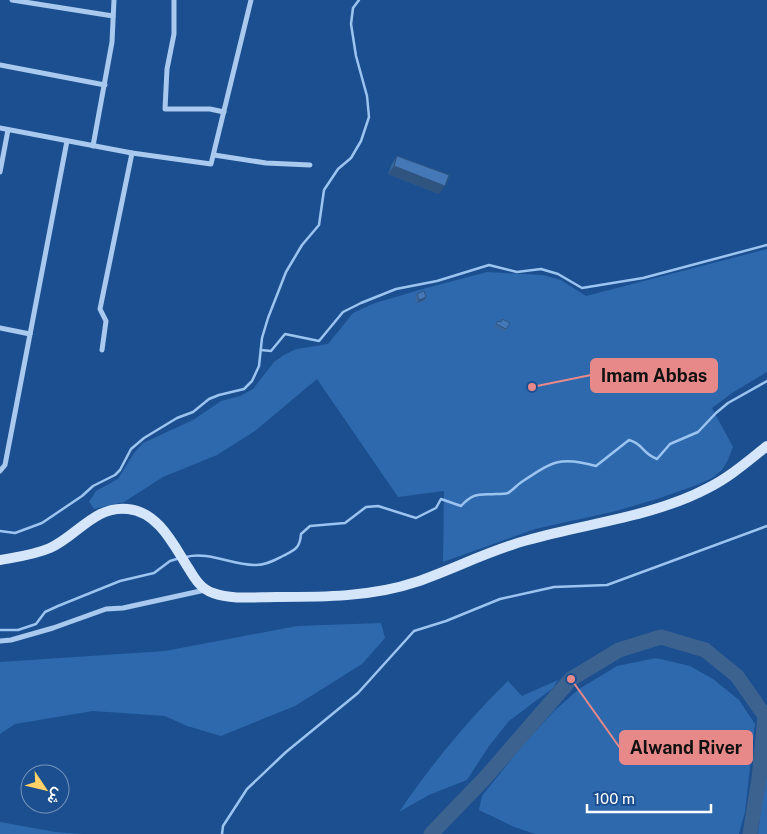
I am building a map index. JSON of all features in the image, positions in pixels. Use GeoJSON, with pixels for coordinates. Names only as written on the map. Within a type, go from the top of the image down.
{"type":"FeatureCollection","features":[{"type":"Feature","properties":{"kind":"main road"},"geometry":{"type":"LineString","coordinates":[[0,560],[26,556],[50,548],[68,538],[95,516],[120,508],[134,510],[154,520],[166,533],[198,583],[211,592],[234,597],[298,597],[374,592],[415,583],[526,540],[638,514],[688,498],[730,475],[767,446]]}},
{"type":"Feature","properties":{"kind":"street"},"geometry":{"type":"LineString","coordinates":[[12,0],[113,16]]}},
{"type":"Feature","properties":{"kind":"street"},"geometry":{"type":"LineString","coordinates":[[94,146],[112,42],[114,0]]}},
{"type":"Feature","properties":{"kind":"street"},"geometry":{"type":"LineString","coordinates":[[174,0],[174,34],[168,69],[165,109],[210,109],[224,112]]}},
{"type":"Feature","properties":{"kind":"street"},"geometry":{"type":"LineString","coordinates":[[0,128],[132,154],[212,164],[251,0]]}},
{"type":"Feature","properties":{"kind":"street"},"geometry":{"type":"LineString","coordinates":[[0,65],[104,85]]}},
{"type":"Feature","properties":{"kind":"street"},"geometry":{"type":"LineString","coordinates":[[0,172],[8,130]]}},
{"type":"Feature","properties":{"kind":"street"},"geometry":{"type":"LineString","coordinates":[[0,471],[5,465],[67,141]]}},
{"type":"Feature","properties":{"kind":"street"},"geometry":{"type":"LineString","coordinates":[[102,350],[106,321],[100,309],[132,154]]}},
{"type":"Feature","properties":{"kind":"street"},"geometry":{"type":"LineString","coordinates":[[214,156],[266,163],[310,165]]}},
{"type":"Feature","properties":{"kind":"street"},"geometry":{"type":"LineString","coordinates":[[0,328],[30,334]]}},
{"type":"Feature","properties":{"kind":"street"},"geometry":{"type":"LineString","coordinates":[[0,641],[11,640],[53,628],[106,609],[123,608],[207,590]]}},
{"type":"Feature","properties":{"kind":"shaded area"},"geometry":{"type":"Polygon","coordinates":[[[767,249],[767,372],[732,393],[712,408],[733,447],[722,470],[712,478],[697,485],[616,511],[535,529],[443,562],[444,491],[398,497],[317,379],[255,431],[217,455],[163,477],[124,502],[94,509],[89,502],[96,491],[118,479],[134,453],[143,443],[193,420],[221,401],[240,396],[253,389],[274,362],[284,355],[296,349],[328,344],[353,313],[375,303],[487,272],[543,275],[561,280],[586,296],[767,249]]]}},
{"type":"Feature","properties":{"kind":"shaded area"},"geometry":{"type":"Polygon","coordinates":[[[381,623],[385,638],[362,664],[295,706],[221,736],[187,726],[165,716],[93,711],[15,724],[0,734],[0,662],[165,651],[297,626],[381,623]]]}},
{"type":"Feature","properties":{"kind":"shaded area"},"geometry":{"type":"Polygon","coordinates":[[[656,658],[690,666],[713,679],[739,700],[755,724],[745,812],[739,834],[535,834],[514,827],[479,810],[482,796],[522,746],[554,711],[579,689],[617,666],[656,658]]]}},
{"type":"Feature","properties":{"kind":"shaded area"},"geometry":{"type":"Polygon","coordinates":[[[558,680],[553,688],[509,721],[489,746],[467,780],[429,795],[399,812],[450,744],[508,681],[522,696],[558,680]]]}},
{"type":"Feature","properties":{"kind":"shaded area"},"geometry":{"type":"Polygon","coordinates":[[[767,761],[767,834],[758,834],[767,761]]]}},
{"type":"Feature","properties":{"kind":"shaded area"},"geometry":{"type":"Polygon","coordinates":[[[0,822],[56,832],[82,834],[0,834],[0,822]]]}},
{"type":"Feature","properties":{"kind":"building"},"geometry":{"type":"Polygon","coordinates":[[[397,156],[449,175],[445,186],[394,166],[397,156]]]}},
{"type":"Feature","properties":{"kind":"building"},"geometry":{"type":"Polygon","coordinates":[[[424,291],[426,297],[419,300],[417,294],[424,291]]]}},
{"type":"Feature","properties":{"kind":"building"},"geometry":{"type":"Polygon","coordinates":[[[502,319],[510,323],[506,329],[496,324],[498,321],[501,322],[502,319]]]}},
{"type":"Feature","properties":{"kind":"waterway"},"geometry":{"type":"LineString","coordinates":[[0,531],[15,533],[42,523],[82,496],[93,486],[115,475],[120,470],[131,449],[144,438],[177,418],[193,412],[209,399],[244,389],[252,381],[259,366],[262,338],[268,318],[286,272],[302,245],[319,225],[324,190],[338,169],[351,158],[361,141],[369,117],[367,96],[356,56],[351,24],[353,8],[359,0]]}},
{"type":"Feature","properties":{"kind":"waterway"},"geometry":{"type":"LineString","coordinates":[[261,350],[271,351],[285,334],[319,341],[343,312],[361,303],[396,289],[437,281],[489,265],[517,272],[541,269],[558,274],[582,288],[643,278],[767,245]]}},
{"type":"Feature","properties":{"kind":"waterway"},"geometry":{"type":"LineString","coordinates":[[186,557],[203,556],[246,564],[265,564],[294,550],[298,546],[301,534],[310,526],[345,523],[366,507],[378,506],[416,518],[436,508],[441,499],[461,506],[473,496],[508,493],[533,474],[558,462],[574,461],[596,466],[629,440],[657,459],[670,444],[698,432],[728,403],[767,381]]}},
{"type":"Feature","properties":{"kind":"waterway"},"geometry":{"type":"LineString","coordinates":[[222,834],[223,826],[247,789],[286,752],[358,693],[414,631],[446,621],[500,599],[554,587],[607,585],[767,526]]}},
{"type":"Feature","properties":{"kind":"waterway"},"geometry":{"type":"LineString","coordinates":[[0,630],[18,630],[36,624],[45,612],[58,606],[120,581],[154,573],[170,561],[180,558]]}},
{"type":"Feature","properties":{"kind":"waterway"},"geometry":{"type":"LineString","coordinates":[[431,834],[485,778],[571,679],[619,650],[661,637],[705,650],[737,676],[765,716],[759,778],[750,834]]}},
{"type":"Feature","properties":{"kind":"place","name":"Imam Abbas"},"geometry":{"type":"Point","coordinates":[532,387]}},
{"type":"Feature","properties":{"kind":"place","name":"Alwand River"},"geometry":{"type":"Point","coordinates":[571,679]}}]}
